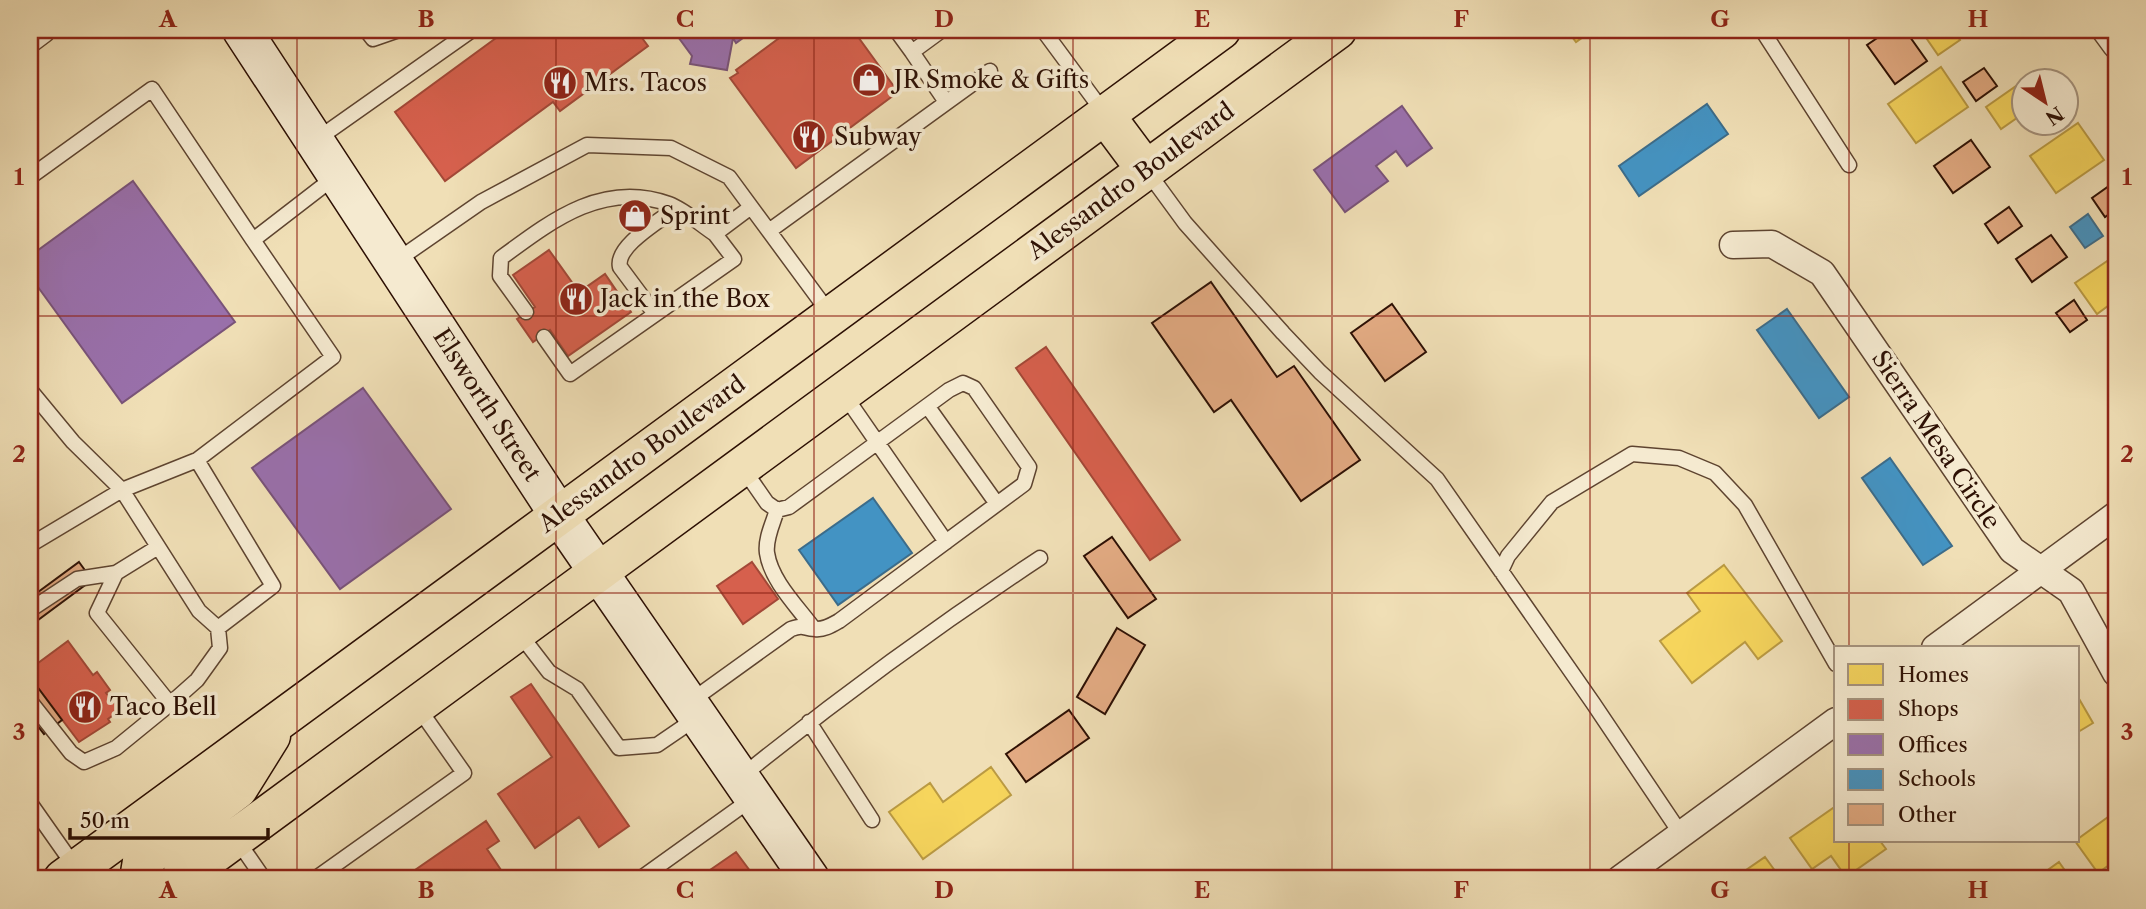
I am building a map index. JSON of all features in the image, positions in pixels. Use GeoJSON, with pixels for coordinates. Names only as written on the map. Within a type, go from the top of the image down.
{"type":"FeatureCollection","features":[{"type":"Feature","properties":{"kind":"main road","name":"Alessandro Boulevard"},"geometry":{"type":"LineString","coordinates":[[72,876],[1221,30]]}},
{"type":"Feature","properties":{"kind":"main road","name":"Alessandro Boulevard"},"geometry":{"type":"LineString","coordinates":[[180,879],[1337,30]]}},
{"type":"Feature","properties":{"kind":"main road"},"geometry":{"type":"LineString","coordinates":[[1105,115],[1146,170]]}},
{"type":"Feature","properties":{"kind":"main road"},"geometry":{"type":"LineString","coordinates":[[139,879],[142,861],[238,789],[282,719]]}},
{"type":"Feature","properties":{"kind":"street"},"geometry":{"type":"LineString","coordinates":[[30,39],[42,30]]}},
{"type":"Feature","properties":{"kind":"street","name":"Elsworth Street"},"geometry":{"type":"LineString","coordinates":[[242,30],[559,515],[807,878]]}},
{"type":"Feature","properties":{"kind":"street"},"geometry":{"type":"LineString","coordinates":[[2105,30],[2116,45]]}},
{"type":"Feature","properties":{"kind":"street","name":"Sierra Mesa Circle"},"geometry":{"type":"LineString","coordinates":[[1733,245],[1772,244],[1822,273],[2012,550],[2071,591],[2116,673]]}},
{"type":"Feature","properties":{"kind":"street"},"geometry":{"type":"LineString","coordinates":[[1938,646],[2116,515]]}},
{"type":"Feature","properties":{"kind":"street"},"geometry":{"type":"LineString","coordinates":[[1620,879],[1834,722]]}},
{"type":"Feature","properties":{"kind":"lane"},"geometry":{"type":"LineString","coordinates":[[366,30],[373,39],[400,30]]}},
{"type":"Feature","properties":{"kind":"lane"},"geometry":{"type":"LineString","coordinates":[[315,141],[472,30]]}},
{"type":"Feature","properties":{"kind":"lane"},"geometry":{"type":"LineString","coordinates":[[895,30],[946,103]]}},
{"type":"Feature","properties":{"kind":"lane"},"geometry":{"type":"LineString","coordinates":[[912,52],[942,30]]}},
{"type":"Feature","properties":{"kind":"lane"},"geometry":{"type":"LineString","coordinates":[[1043,30],[1105,115]]}},
{"type":"Feature","properties":{"kind":"lane"},"geometry":{"type":"LineString","coordinates":[[1762,30],[1849,165]]}},
{"type":"Feature","properties":{"kind":"lane"},"geometry":{"type":"LineString","coordinates":[[769,232],[990,71]]}},
{"type":"Feature","properties":{"kind":"lane"},"geometry":{"type":"LineString","coordinates":[[30,177],[152,89],[333,357],[197,460],[121,490],[30,545]]}},
{"type":"Feature","properties":{"kind":"lane"},"geometry":{"type":"LineString","coordinates":[[394,262],[481,202],[587,145],[671,148],[729,177],[831,315]]}},
{"type":"Feature","properties":{"kind":"lane"},"geometry":{"type":"LineString","coordinates":[[1146,170],[1185,223],[1283,333],[1320,372],[1437,479],[1681,834]]}},
{"type":"Feature","properties":{"kind":"lane"},"geometry":{"type":"LineString","coordinates":[[253,240],[337,175]]}},
{"type":"Feature","properties":{"kind":"lane"},"geometry":{"type":"LineString","coordinates":[[526,312],[500,276],[501,258],[542,228],[582,205],[625,196],[670,205],[715,234],[734,259],[570,374],[544,337]]}},
{"type":"Feature","properties":{"kind":"lane"},"geometry":{"type":"LineString","coordinates":[[715,234],[751,207]]}},
{"type":"Feature","properties":{"kind":"lane"},"geometry":{"type":"LineString","coordinates":[[655,314],[620,267],[619,261],[625,247],[676,208]]}},
{"type":"Feature","properties":{"kind":"lane"},"geometry":{"type":"LineString","coordinates":[[519,632],[550,672],[577,689],[619,748],[657,745],[693,710],[791,629],[803,625],[814,630],[839,621],[1024,484],[1029,467],[974,388],[963,383],[789,507],[777,510],[767,503],[741,466]]}},
{"type":"Feature","properties":{"kind":"lane"},"geometry":{"type":"LineString","coordinates":[[30,390],[73,442],[121,490],[199,611],[218,628],[220,648],[197,680],[170,704],[116,748],[85,762],[71,754],[30,701]]}},
{"type":"Feature","properties":{"kind":"lane"},"geometry":{"type":"LineString","coordinates":[[843,392],[946,542]]}},
{"type":"Feature","properties":{"kind":"lane"},"geometry":{"type":"LineString","coordinates":[[928,407],[997,504]]}},
{"type":"Feature","properties":{"kind":"lane"},"geometry":{"type":"LineString","coordinates":[[1501,571],[1508,556],[1552,502],[1632,454],[1679,458],[1715,473],[1745,505],[1834,661]]}},
{"type":"Feature","properties":{"kind":"lane"},"geometry":{"type":"LineString","coordinates":[[197,460],[273,586],[218,628]]}},
{"type":"Feature","properties":{"kind":"lane"},"geometry":{"type":"LineString","coordinates":[[777,510],[770,530],[767,553],[777,579],[814,630]]}},
{"type":"Feature","properties":{"kind":"lane"},"geometry":{"type":"LineString","coordinates":[[30,610],[77,579],[116,573],[158,547]]}},
{"type":"Feature","properties":{"kind":"lane"},"geometry":{"type":"LineString","coordinates":[[640,879],[747,788],[808,722],[1040,558]]}},
{"type":"Feature","properties":{"kind":"lane"},"geometry":{"type":"LineString","coordinates":[[116,573],[97,612],[170,704]]}},
{"type":"Feature","properties":{"kind":"lane"},"geometry":{"type":"LineString","coordinates":[[315,879],[464,773],[417,706]]}},
{"type":"Feature","properties":{"kind":"lane"},"geometry":{"type":"LineString","coordinates":[[808,722],[872,820]]}},
{"type":"Feature","properties":{"kind":"lane"},"geometry":{"type":"LineString","coordinates":[[30,803],[72,876]]}},
{"type":"Feature","properties":{"kind":"lane"},"geometry":{"type":"LineString","coordinates":[[236,839],[264,879]]}},
{"type":"Feature","properties":{"kind":"building: Homes"},"geometry":{"type":"Polygon","coordinates":[[[1567,30],[1593,30],[1576,42],[1567,30]]]}},
{"type":"Feature","properties":{"kind":"building: Homes"},"geometry":{"type":"Polygon","coordinates":[[[1953,30],[1960,40],[1938,55],[1922,32],[1953,30]]]}},
{"type":"Feature","properties":{"kind":"building: Homes"},"geometry":{"type":"Polygon","coordinates":[[[1941,67],[1968,107],[1916,143],[1888,104],[1941,67]]]}},
{"type":"Feature","properties":{"kind":"building: Homes"},"geometry":{"type":"Polygon","coordinates":[[[2010,90],[2010,123],[2001,129],[1986,107],[2010,90]]]}},
{"type":"Feature","properties":{"kind":"building: Homes"},"geometry":{"type":"Polygon","coordinates":[[[2080,126],[2104,160],[2056,193],[2030,156],[2059,136],[2080,136],[2080,126]]]}},
{"type":"Feature","properties":{"kind":"building: Homes"},"geometry":{"type":"Polygon","coordinates":[[[2116,255],[2116,300],[2097,314],[2075,283],[2116,255]]]}},
{"type":"Feature","properties":{"kind":"building: Homes"},"geometry":{"type":"Polygon","coordinates":[[[1724,565],[1782,641],[1758,659],[1745,642],[1692,683],[1660,641],[1700,611],[1687,593],[1724,565]]]}},
{"type":"Feature","properties":{"kind":"building: Homes"},"geometry":{"type":"Polygon","coordinates":[[[2080,700],[2093,723],[2080,731],[2080,700]]]}},
{"type":"Feature","properties":{"kind":"building: Homes"},"geometry":{"type":"Polygon","coordinates":[[[991,767],[1011,795],[923,859],[889,812],[930,783],[943,802],[991,767]]]}},
{"type":"Feature","properties":{"kind":"building: Homes"},"geometry":{"type":"Polygon","coordinates":[[[1834,807],[1834,842],[1881,842],[1886,849],[1846,877],[1831,856],[1812,869],[1790,838],[1834,807]]]}},
{"type":"Feature","properties":{"kind":"building: Homes"},"geometry":{"type":"Polygon","coordinates":[[[2115,812],[2116,860],[2098,873],[2076,842],[2080,842],[2080,837],[2115,812]]]}},
{"type":"Feature","properties":{"kind":"building: Homes"},"geometry":{"type":"Polygon","coordinates":[[[1765,857],[1781,879],[1733,879],[1765,857]]]}},
{"type":"Feature","properties":{"kind":"building: Homes"},"geometry":{"type":"Polygon","coordinates":[[[2059,862],[2071,879],[2035,879],[2059,862]]]}},
{"type":"Feature","properties":{"kind":"building: Shops"},"geometry":{"type":"Polygon","coordinates":[[[507,30],[636,30],[648,46],[560,111],[553,102],[445,181],[395,112],[507,30]]]}},
{"type":"Feature","properties":{"kind":"building: Shops"},"geometry":{"type":"Polygon","coordinates":[[[790,30],[853,30],[898,92],[796,168],[730,78],[738,73],[736,70],[790,30]]]}},
{"type":"Feature","properties":{"kind":"building: Shops","name":"Jack in the Box"},"geometry":{"type":"Polygon","coordinates":[[[549,250],[579,292],[605,274],[631,312],[568,356],[550,330],[533,342],[517,319],[535,307],[513,275],[549,250]]]}},
{"type":"Feature","properties":{"kind":"building: Shops"},"geometry":{"type":"Polygon","coordinates":[[[1046,347],[1180,540],[1150,560],[1016,368],[1046,347]]]}},
{"type":"Feature","properties":{"kind":"building: Shops"},"geometry":{"type":"Polygon","coordinates":[[[752,562],[778,599],[743,624],[717,586],[752,562]]]}},
{"type":"Feature","properties":{"kind":"building: Shops"},"geometry":{"type":"Polygon","coordinates":[[[68,641],[93,675],[97,672],[110,690],[106,693],[120,710],[108,719],[110,722],[79,742],[30,677],[30,669],[68,641]]]}},
{"type":"Feature","properties":{"kind":"building: Shops"},"geometry":{"type":"Polygon","coordinates":[[[531,684],[629,826],[599,847],[579,817],[535,848],[498,794],[552,757],[511,697],[531,684]]]}},
{"type":"Feature","properties":{"kind":"building: Shops"},"geometry":{"type":"Polygon","coordinates":[[[486,821],[499,841],[487,849],[507,879],[402,879],[486,821]]]}},
{"type":"Feature","properties":{"kind":"building: Shops"},"geometry":{"type":"Polygon","coordinates":[[[736,852],[756,879],[697,879],[736,852]]]}},
{"type":"Feature","properties":{"kind":"building: Offices"},"geometry":{"type":"Polygon","coordinates":[[[673,30],[754,30],[736,43],[733,38],[727,70],[690,64],[692,56],[673,30]]]}},
{"type":"Feature","properties":{"kind":"building: Offices"},"geometry":{"type":"Polygon","coordinates":[[[1402,106],[1432,148],[1407,166],[1396,151],[1376,166],[1388,181],[1345,212],[1314,170],[1402,106]]]}},
{"type":"Feature","properties":{"kind":"building: Offices"},"geometry":{"type":"Polygon","coordinates":[[[133,181],[235,322],[122,403],[30,276],[30,256],[133,181]]]}},
{"type":"Feature","properties":{"kind":"building: Offices"},"geometry":{"type":"Polygon","coordinates":[[[363,388],[451,509],[340,589],[252,468],[363,388]]]}},
{"type":"Feature","properties":{"kind":"building: Schools"},"geometry":{"type":"Polygon","coordinates":[[[1707,104],[1728,134],[1639,196],[1619,166],[1707,104]]]}},
{"type":"Feature","properties":{"kind":"building: Schools"},"geometry":{"type":"Polygon","coordinates":[[[2088,214],[2103,236],[2085,248],[2070,227],[2088,214]]]}},
{"type":"Feature","properties":{"kind":"building: Schools"},"geometry":{"type":"Polygon","coordinates":[[[1787,309],[1849,397],[1819,418],[1757,330],[1787,309]]]}},
{"type":"Feature","properties":{"kind":"building: Schools"},"geometry":{"type":"Polygon","coordinates":[[[1890,458],[1952,546],[1923,565],[1862,478],[1890,458]]]}},
{"type":"Feature","properties":{"kind":"building: Schools"},"geometry":{"type":"Polygon","coordinates":[[[873,498],[912,553],[838,605],[799,550],[873,498]]]}},
{"type":"Feature","properties":{"kind":"building: Other"},"geometry":{"type":"Polygon","coordinates":[[[1889,30],[1905,30],[1927,61],[1895,84],[1867,45],[1889,30]]]}},
{"type":"Feature","properties":{"kind":"building: Other"},"geometry":{"type":"Polygon","coordinates":[[[1984,68],[1997,86],[1976,101],[1963,82],[1984,68]]]}},
{"type":"Feature","properties":{"kind":"building: Other"},"geometry":{"type":"Polygon","coordinates":[[[1971,140],[1990,167],[1953,193],[1934,166],[1971,140]]]}},
{"type":"Feature","properties":{"kind":"building: Other"},"geometry":{"type":"Polygon","coordinates":[[[2116,181],[2116,212],[2115,210],[2105,217],[2092,198],[2116,181]]]}},
{"type":"Feature","properties":{"kind":"building: Other"},"geometry":{"type":"Polygon","coordinates":[[[2009,207],[2022,226],[1998,243],[1985,224],[2009,207]]]}},
{"type":"Feature","properties":{"kind":"building: Other"},"geometry":{"type":"Polygon","coordinates":[[[2051,235],[2067,257],[2032,282],[2016,259],[2051,235]]]}},
{"type":"Feature","properties":{"kind":"building: Other"},"geometry":{"type":"Polygon","coordinates":[[[1211,282],[1277,377],[1294,366],[1360,460],[1301,501],[1231,400],[1214,412],[1152,323],[1211,282]]]}},
{"type":"Feature","properties":{"kind":"building: Other"},"geometry":{"type":"Polygon","coordinates":[[[2074,300],[2087,320],[2070,332],[2056,313],[2074,300]]]}},
{"type":"Feature","properties":{"kind":"building: Other"},"geometry":{"type":"Polygon","coordinates":[[[1392,304],[1426,352],[1385,381],[1351,333],[1392,304]]]}},
{"type":"Feature","properties":{"kind":"building: Other"},"geometry":{"type":"Polygon","coordinates":[[[1112,537],[1156,599],[1128,618],[1084,556],[1112,537]]]}},
{"type":"Feature","properties":{"kind":"building: Other"},"geometry":{"type":"Polygon","coordinates":[[[79,562],[92,580],[30,626],[30,598],[79,562]]]}},
{"type":"Feature","properties":{"kind":"building: Other"},"geometry":{"type":"Polygon","coordinates":[[[1117,628],[1145,645],[1105,714],[1077,697],[1117,628]]]}},
{"type":"Feature","properties":{"kind":"building: Other"},"geometry":{"type":"Polygon","coordinates":[[[30,677],[62,720],[44,734],[33,720],[30,721],[30,677]]]}},
{"type":"Feature","properties":{"kind":"building: Other"},"geometry":{"type":"Polygon","coordinates":[[[1069,710],[1089,738],[1026,782],[1006,754],[1069,710]]]}},
{"type":"Feature","properties":{"kind":"place","name":"JR Smoke & Gifts"},"geometry":{"type":"Point","coordinates":[869,80]}},
{"type":"Feature","properties":{"kind":"place","name":"Mrs. Tacos"},"geometry":{"type":"Point","coordinates":[560,83]}},
{"type":"Feature","properties":{"kind":"place","name":"Subway"},"geometry":{"type":"Point","coordinates":[809,137]}},
{"type":"Feature","properties":{"kind":"place","name":"Sprint"},"geometry":{"type":"Point","coordinates":[635,216]}},
{"type":"Feature","properties":{"kind":"place","name":"Jack in the Box"},"geometry":{"type":"Point","coordinates":[576,299]}},
{"type":"Feature","properties":{"kind":"place","name":"Taco Bell"},"geometry":{"type":"Point","coordinates":[85,707]}}]}
